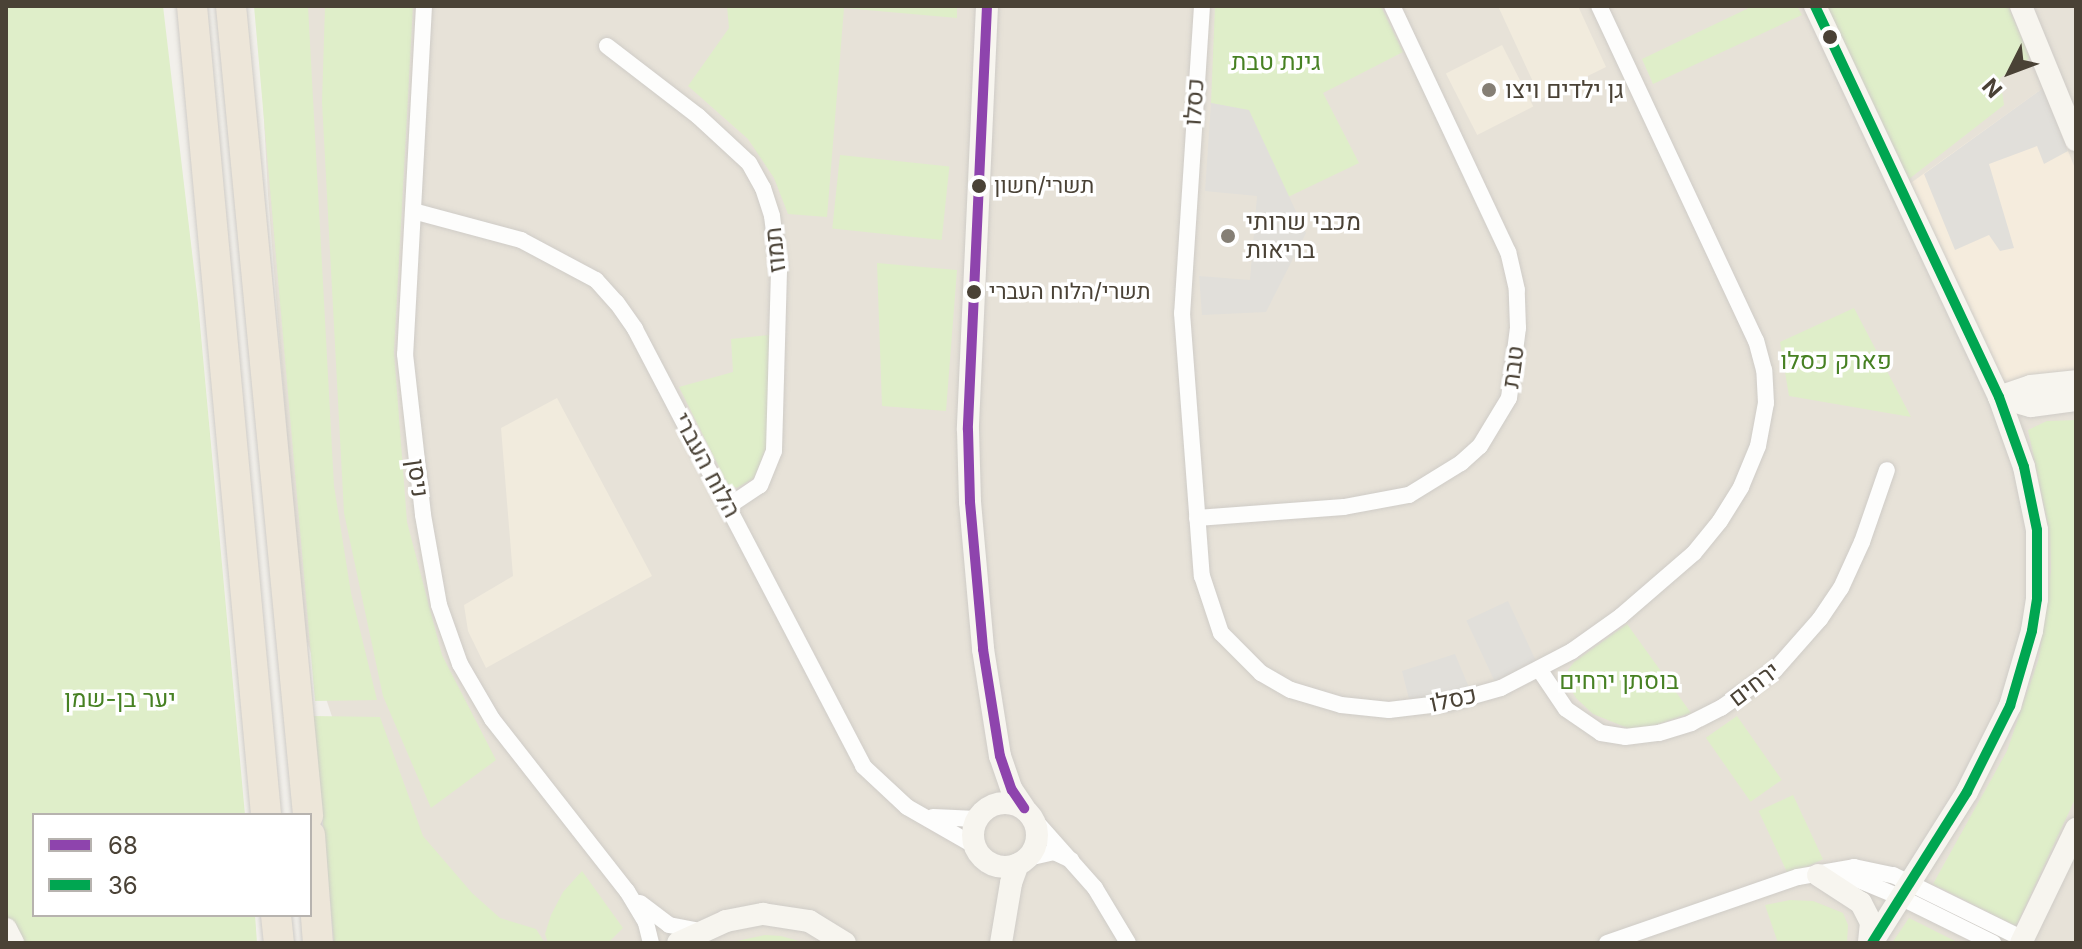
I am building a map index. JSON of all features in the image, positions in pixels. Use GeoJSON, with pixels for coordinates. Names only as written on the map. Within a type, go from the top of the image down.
{"type":"FeatureCollection","features":[{"type":"Feature","properties":{"kind":"highway"},"geometry":{"type":"LineString","coordinates":[[192,6],[266,813]]}},
{"type":"Feature","properties":{"kind":"highway"},"geometry":{"type":"LineString","coordinates":[[231,6],[308,813]]}},
{"type":"Feature","properties":{"kind":"highway"},"geometry":{"type":"LineString","coordinates":[[312,862],[318,943]]}},
{"type":"Feature","properties":{"kind":"highway"},"geometry":{"type":"LineString","coordinates":[[276,917],[279,943]]}},
{"type":"Feature","properties":{"kind":"street","name":"ניסן"},"geometry":{"type":"LineString","coordinates":[[424,6],[405,354],[423,515],[439,605],[460,664],[492,719],[627,891],[646,923],[651,943]]}},
{"type":"Feature","properties":{"kind":"street"},"geometry":{"type":"LineString","coordinates":[[987,6],[968,430],[970,502],[982,635],[1000,756],[1012,790],[1028,812],[1079,866],[1128,943]]}},
{"type":"Feature","properties":{"kind":"street","name":"כסלו"},"geometry":{"type":"LineString","coordinates":[[1202,6],[1182,313],[1202,576],[1221,633],[1261,673],[1291,690],[1341,705],[1389,710],[1473,697],[1539,669],[1621,616],[1694,553],[1741,487],[1758,446],[1766,403],[1764,370],[1746,313],[1599,6]]}},
{"type":"Feature","properties":{"kind":"street","name":"טבת"},"geometry":{"type":"LineString","coordinates":[[1197,518],[1344,507],[1409,495],[1461,463],[1480,446],[1509,398],[1518,328],[1517,290],[1508,252],[1392,6]]}},
{"type":"Feature","properties":{"kind":"street"},"geometry":{"type":"LineString","coordinates":[[1815,6],[1999,397],[2024,467],[2037,530],[2037,599],[2032,631],[2010,706],[1996,737],[1907,891],[1870,943]]}},
{"type":"Feature","properties":{"kind":"street"},"geometry":{"type":"LineString","coordinates":[[2021,6],[2076,140]]}},
{"type":"Feature","properties":{"kind":"street","name":"תמוז"},"geometry":{"type":"LineString","coordinates":[[607,46],[698,116],[749,163],[763,188],[772,216],[779,271],[774,451],[760,485],[729,506]]}},
{"type":"Feature","properties":{"kind":"street","name":"הלוח העברי"},"geometry":{"type":"LineString","coordinates":[[413,211],[521,240],[596,280],[635,329],[863,766],[885,789],[978,851]]}},
{"type":"Feature","properties":{"kind":"street"},"geometry":{"type":"LineString","coordinates":[[1999,397],[2031,386],[2076,381]]}},
{"type":"Feature","properties":{"kind":"street"},"geometry":{"type":"LineString","coordinates":[[1999,397],[2031,406],[2076,400]]}},
{"type":"Feature","properties":{"kind":"street","name":"ירחים"},"geometry":{"type":"LineString","coordinates":[[1539,669],[1566,709],[1601,733],[1625,737],[1659,733],[1691,723],[1721,708],[1775,670],[1800,646],[1827,609],[1841,588],[1862,542],[1887,470]]}},
{"type":"Feature","properties":{"kind":"street"},"geometry":{"type":"LineString","coordinates":[[1000,756],[998,778],[973,835],[995,882],[1003,933]]}},
{"type":"Feature","properties":{"kind":"street"},"geometry":{"type":"LineString","coordinates":[[980,814],[1004,802],[1028,812],[1038,838],[1011,883],[1003,933]]}},
{"type":"Feature","properties":{"kind":"street","name":"הלוח העברי"},"geometry":{"type":"LineString","coordinates":[[920,814],[943,820],[980,814]]}},
{"type":"Feature","properties":{"kind":"street"},"geometry":{"type":"LineString","coordinates":[[1907,891],[2022,941],[2076,829]]}},
{"type":"Feature","properties":{"kind":"street"},"geometry":{"type":"LineString","coordinates":[[978,851],[1000,867],[1054,852],[1079,866]]}},
{"type":"Feature","properties":{"kind":"street"},"geometry":{"type":"LineString","coordinates":[[1607,943],[1631,939],[1808,876],[1854,867],[1875,869],[1993,943]]}},
{"type":"Feature","properties":{"kind":"street"},"geometry":{"type":"LineString","coordinates":[[1808,876],[1861,903],[1871,923],[1870,943]]}},
{"type":"Feature","properties":{"kind":"street","name":"ניסן"},"geometry":{"type":"LineString","coordinates":[[627,891],[669,925],[701,931]]}},
{"type":"Feature","properties":{"kind":"street"},"geometry":{"type":"LineString","coordinates":[[678,943],[726,921],[763,914],[809,921],[845,943]]}},
{"type":"Feature","properties":{"kind":"street"},"geometry":{"type":"LineString","coordinates":[[6,929],[13,943]]}},
{"type":"Feature","properties":{"kind":"shaded area"},"geometry":{"type":"Polygon","coordinates":[[[258,6],[2076,6],[2076,943],[407,943],[302,626],[268,195],[258,6]]]}},
{"type":"Feature","properties":{"kind":"shaded area"},"geometry":{"type":"Polygon","coordinates":[[[1498,6],[1578,6],[1606,67],[1541,99],[1498,6]]]}},
{"type":"Feature","properties":{"kind":"shaded area","name":"גן ילדים ויצו"},"geometry":{"type":"Polygon","coordinates":[[[1502,45],[1533,106],[1477,135],[1446,74],[1502,45]]]}},
{"type":"Feature","properties":{"kind":"shaded area"},"geometry":{"type":"Polygon","coordinates":[[[2043,88],[2076,171],[2076,379],[2005,383],[1908,185],[2043,88]]]}},
{"type":"Feature","properties":{"kind":"shaded area"},"geometry":{"type":"Polygon","coordinates":[[[2043,88],[2068,151],[2044,164],[2037,146],[1989,164],[2014,248],[2000,251],[1989,235],[1955,250],[1924,174],[2043,88]]]}},
{"type":"Feature","properties":{"kind":"shaded area"},"geometry":{"type":"Polygon","coordinates":[[[1211,103],[1249,110],[1306,233],[1266,312],[1202,315],[1199,276],[1250,280],[1257,196],[1205,191],[1211,103]]]}},
{"type":"Feature","properties":{"kind":"shaded area"},"geometry":{"type":"Polygon","coordinates":[[[557,398],[652,576],[486,668],[468,631],[464,605],[513,576],[501,428],[557,398]]]}},
{"type":"Feature","properties":{"kind":"shaded area"},"geometry":{"type":"Polygon","coordinates":[[[1508,601],[1540,669],[1498,688],[1466,620],[1508,601]]]}},
{"type":"Feature","properties":{"kind":"shaded area"},"geometry":{"type":"Polygon","coordinates":[[[1455,654],[1473,697],[1411,707],[1402,671],[1455,654]]]}},
{"type":"Feature","properties":{"kind":"green space","name":"יער בן-שמן"},"geometry":{"type":"Polygon","coordinates":[[[6,6],[163,6],[198,303],[245,813],[32,813],[32,917],[255,917],[257,943],[6,943],[6,6]]]}},
{"type":"Feature","properties":{"kind":"green space"},"geometry":{"type":"Polygon","coordinates":[[[254,6],[308,6],[334,486],[351,593],[377,700],[315,701],[254,6]]]}},
{"type":"Feature","properties":{"kind":"green space"},"geometry":{"type":"Polygon","coordinates":[[[325,6],[413,6],[394,352],[407,522],[442,655],[496,760],[431,808],[383,696],[344,513],[322,102],[325,6]]]}},
{"type":"Feature","properties":{"kind":"green space"},"geometry":{"type":"Polygon","coordinates":[[[727,6],[957,6],[957,18],[844,8],[827,217],[788,214],[774,178],[748,139],[688,86],[729,28],[727,6]]]}},
{"type":"Feature","properties":{"kind":"green space","name":"גינת טבת"},"geometry":{"type":"Polygon","coordinates":[[[1215,6],[1381,6],[1403,52],[1323,93],[1359,163],[1288,197],[1249,111],[1211,103],[1215,6]]]}},
{"type":"Feature","properties":{"kind":"green space"},"geometry":{"type":"Polygon","coordinates":[[[1753,6],[1797,6],[1802,15],[1653,84],[1642,59],[1753,6]]]}},
{"type":"Feature","properties":{"kind":"green space"},"geometry":{"type":"Polygon","coordinates":[[[1827,6],[2008,6],[2030,58],[2000,78],[2004,105],[1909,179],[1827,6]]]}},
{"type":"Feature","properties":{"kind":"green space"},"geometry":{"type":"Polygon","coordinates":[[[840,155],[949,166],[942,240],[832,229],[840,155]]]}},
{"type":"Feature","properties":{"kind":"green space"},"geometry":{"type":"Polygon","coordinates":[[[877,263],[957,270],[946,411],[882,406],[877,263]]]}},
{"type":"Feature","properties":{"kind":"green space","name":"פארק כסלו"},"geometry":{"type":"Polygon","coordinates":[[[1854,308],[1911,417],[1789,396],[1780,342],[1854,308]]]}},
{"type":"Feature","properties":{"kind":"green space"},"geometry":{"type":"Polygon","coordinates":[[[769,335],[767,445],[754,478],[737,488],[727,483],[679,387],[733,372],[731,339],[769,335]]]}},
{"type":"Feature","properties":{"kind":"green space"},"geometry":{"type":"Polygon","coordinates":[[[2076,420],[2076,797],[2016,926],[1933,884],[2007,751],[2039,658],[2051,571],[2050,533],[2028,430],[2047,421],[2076,420]]]}},
{"type":"Feature","properties":{"kind":"green space","name":"בוסתן ירחים"},"geometry":{"type":"Polygon","coordinates":[[[1627,624],[1691,713],[1643,729],[1630,729],[1593,714],[1576,698],[1568,684],[1568,670],[1574,662],[1627,624]]]}},
{"type":"Feature","properties":{"kind":"green space"},"geometry":{"type":"Polygon","coordinates":[[[313,716],[380,717],[423,836],[472,893],[500,918],[536,929],[545,943],[334,943],[313,716]]]}},
{"type":"Feature","properties":{"kind":"green space"},"geometry":{"type":"Polygon","coordinates":[[[1737,716],[1782,780],[1751,802],[1706,738],[1737,716]]]}},
{"type":"Feature","properties":{"kind":"green space"},"geometry":{"type":"Polygon","coordinates":[[[1793,795],[1823,859],[1789,875],[1759,811],[1793,795]]]}},
{"type":"Feature","properties":{"kind":"green space"},"geometry":{"type":"Polygon","coordinates":[[[582,871],[623,928],[608,943],[548,943],[545,934],[551,915],[563,892],[582,871]]]}},
{"type":"Feature","properties":{"kind":"green space"},"geometry":{"type":"Polygon","coordinates":[[[1790,900],[1813,901],[1843,913],[1848,925],[1847,943],[1778,943],[1765,905],[1790,900]]]}},
{"type":"Feature","properties":{"kind":"green space"},"geometry":{"type":"Polygon","coordinates":[[[1909,918],[1959,943],[1892,943],[1909,918]]]}},
{"type":"Feature","properties":{"kind":"green space"},"geometry":{"type":"Polygon","coordinates":[[[765,935],[781,936],[806,943],[727,943],[765,935]]]}},
{"type":"Feature","properties":{"kind":"transit line","name":"68"},"geometry":{"type":"LineString","coordinates":[[987,6],[968,430],[970,502],[983,649],[1000,756],[1012,790],[1024,808]]}},
{"type":"Feature","properties":{"kind":"transit line","name":"36"},"geometry":{"type":"LineString","coordinates":[[1815,6],[1999,397],[2024,467],[2037,530],[2037,599],[2032,631],[2010,706],[1967,792],[1872,943]]}},
{"type":"Feature","properties":{"kind":"place","name":"גן ילדים ויצו"},"geometry":{"type":"Point","coordinates":[1489,90]}},
{"type":"Feature","properties":{"kind":"place","name":"תשרי/חשון"},"geometry":{"type":"Point","coordinates":[979,186]}},
{"type":"Feature","properties":{"kind":"place","name":"מכבי שרותי בריאות"},"geometry":{"type":"Point","coordinates":[1228,236]}},
{"type":"Feature","properties":{"kind":"place","name":"תשרי/הלוח העברי"},"geometry":{"type":"Point","coordinates":[974,292]}}]}
